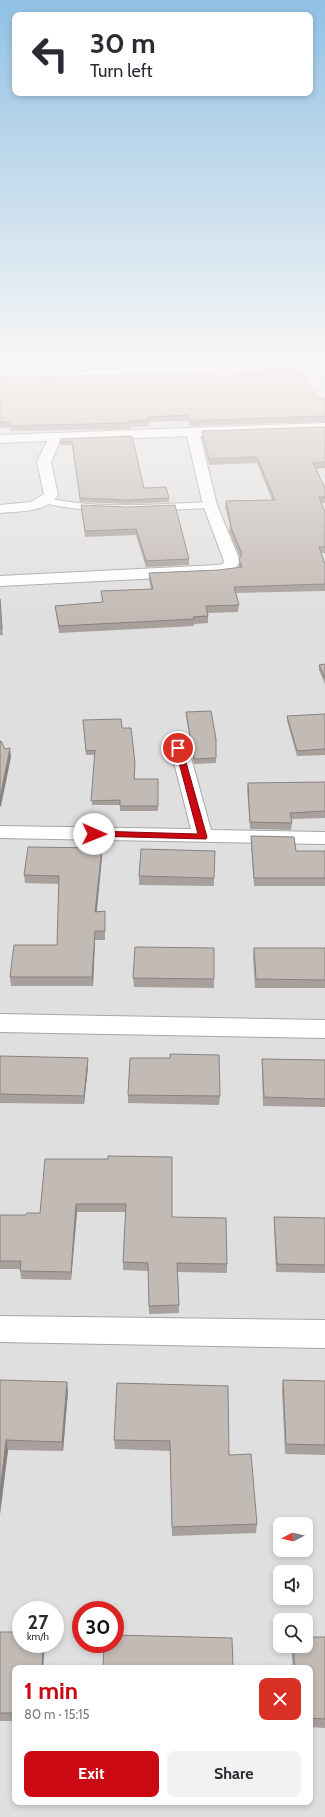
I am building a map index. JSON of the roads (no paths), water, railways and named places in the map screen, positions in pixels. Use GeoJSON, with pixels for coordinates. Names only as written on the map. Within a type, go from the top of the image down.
{"type":"FeatureCollection","features":[{"type":"Feature","properties":{"kind":"street"},"geometry":{"type":"LineString","coordinates":[[0,510],[37,504],[46,501],[51,495],[44,462],[51,447]]}},
{"type":"Feature","properties":{"kind":"street"},"geometry":{"type":"LineString","coordinates":[[0,581],[220,570],[230,567],[232,561],[210,505],[196,447]]}},
{"type":"Feature","properties":{"kind":"street"},"geometry":{"type":"LineString","coordinates":[[178,748],[203,837]]}},
{"type":"Feature","properties":{"kind":"street"},"geometry":{"type":"LineString","coordinates":[[0,832],[203,837],[325,838]]}},
{"type":"Feature","properties":{"kind":"street"},"geometry":{"type":"LineString","coordinates":[[0,1023],[325,1029]]}},
{"type":"Feature","properties":{"kind":"street"},"geometry":{"type":"LineString","coordinates":[[0,1329],[325,1334]]}},
{"type":"Feature","properties":{"kind":"lane"},"geometry":{"type":"LineString","coordinates":[[46,501],[64,505],[104,508],[210,505]]}}]}
